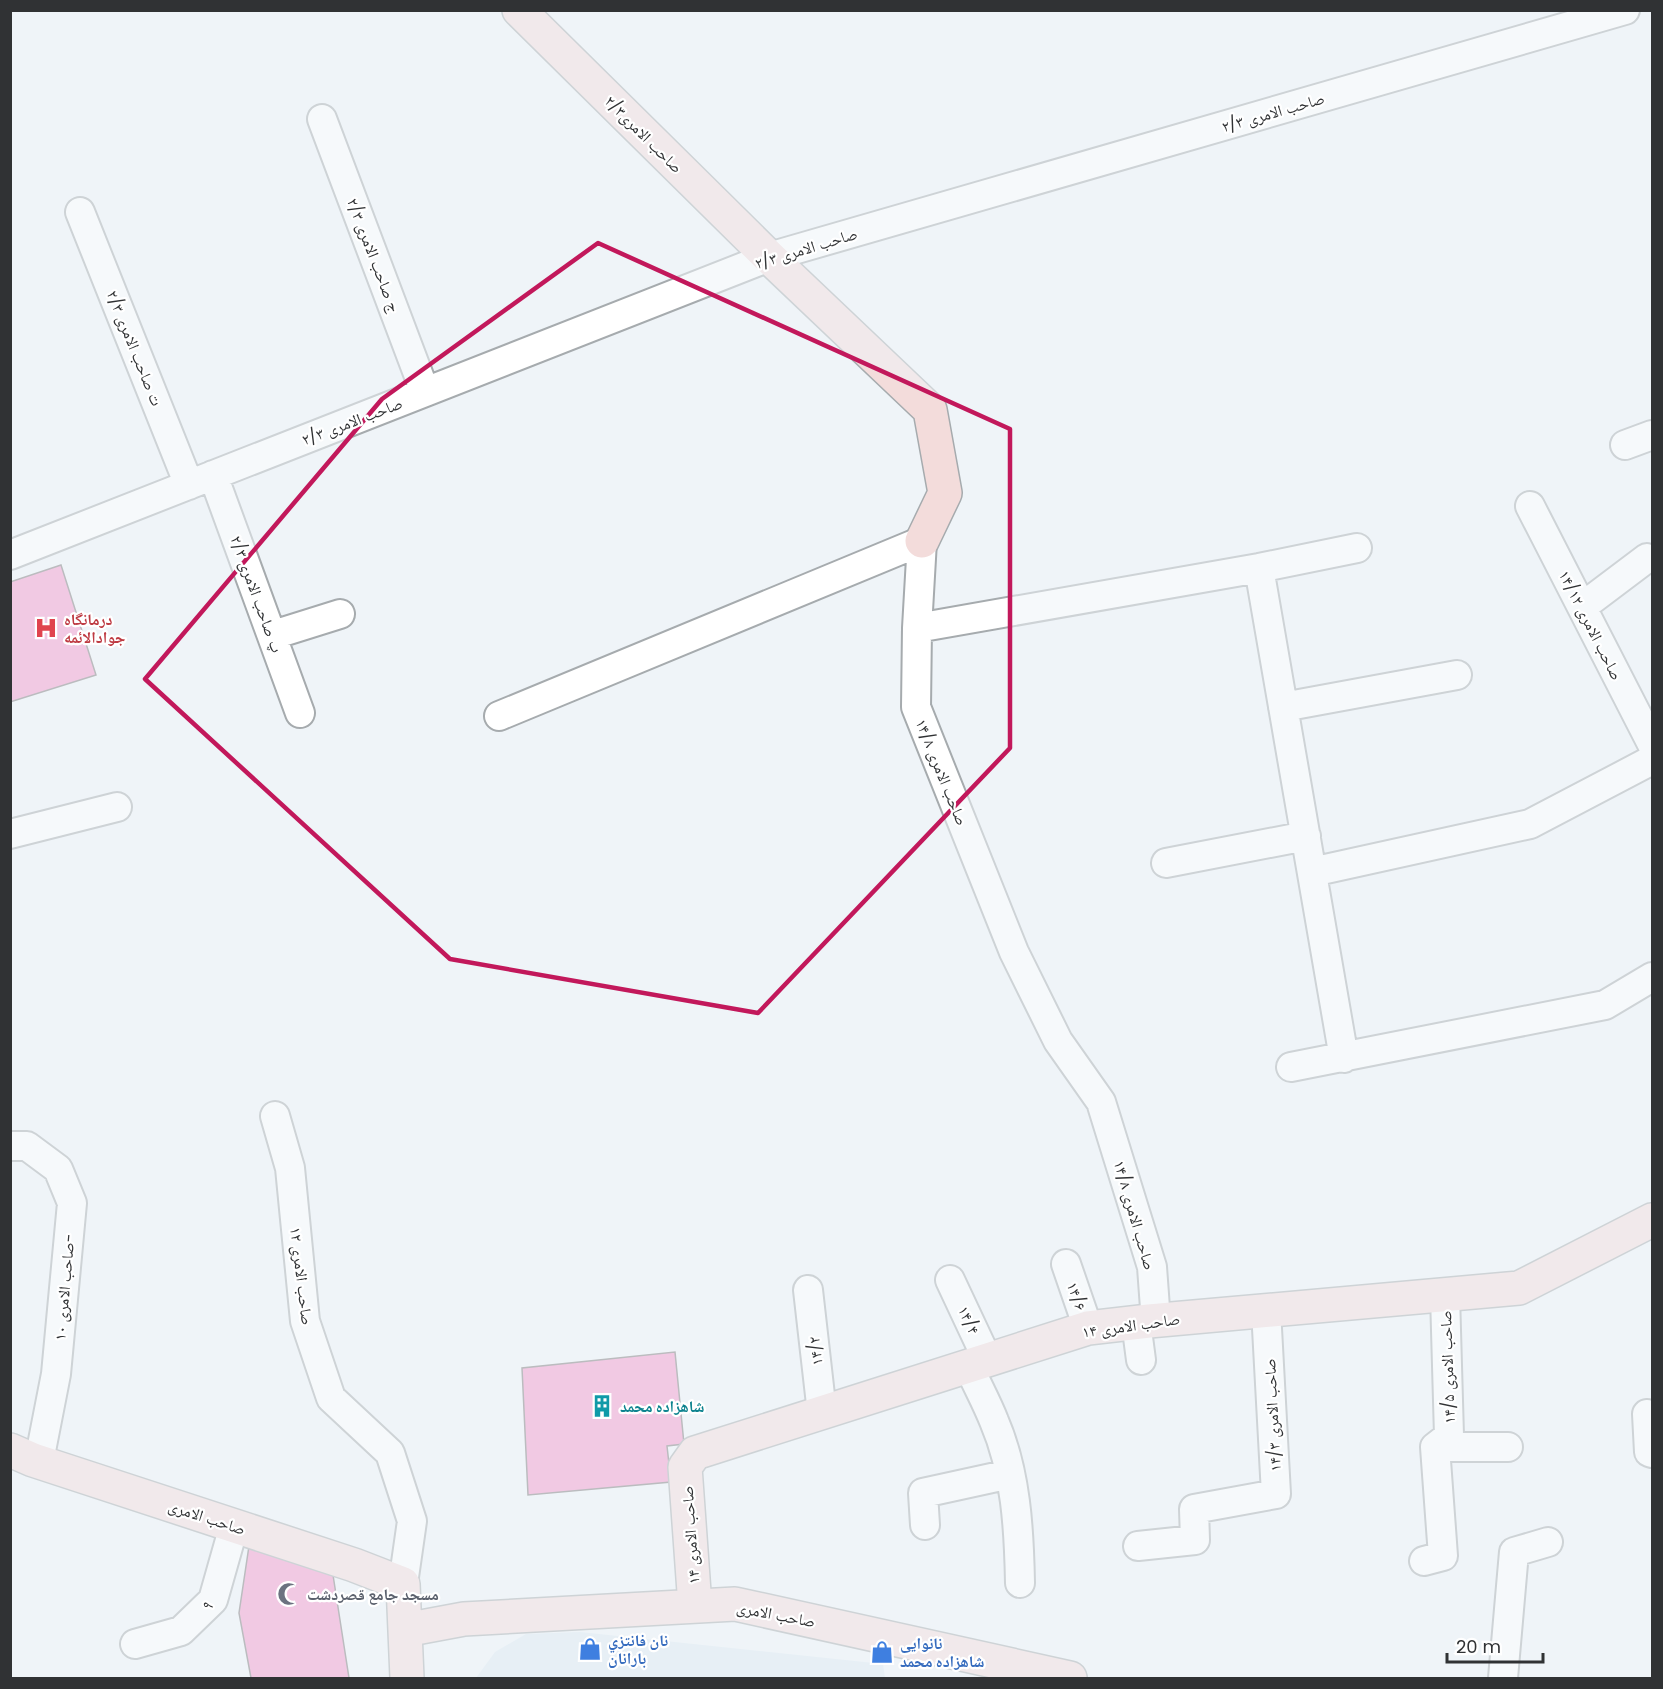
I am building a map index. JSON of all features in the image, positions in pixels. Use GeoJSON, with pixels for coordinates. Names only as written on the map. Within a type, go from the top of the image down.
{"type":"FeatureCollection","features":[{"type":"Feature","properties":{"kind":"street","name":"صاحب الامری۲/۳"},"geometry":{"type":"LineString","coordinates":[[519,10],[769,257]]}},
{"type":"Feature","properties":{"kind":"street","name":"۲/۳ صاحب الامری"},"geometry":{"type":"LineString","coordinates":[[10,555],[769,257],[1625,10]]}},
{"type":"Feature","properties":{"kind":"street","name":"۲/۳ ج صاحب الامری"},"geometry":{"type":"LineString","coordinates":[[322,119],[426,392]]}},
{"type":"Feature","properties":{"kind":"street","name":"۲/۳ ت صاحب الامری"},"geometry":{"type":"LineString","coordinates":[[80,212],[201,480]]}},
{"type":"Feature","properties":{"kind":"street","name":"صاحب الامری ۱۴/۸"},"geometry":{"type":"LineString","coordinates":[[769,257],[930,410],[945,493],[922,541],[917,628],[916,707],[1014,952],[1058,1041],[1101,1102],[1152,1267],[1155,1308],[1143,1322],[1141,1360]]}},
{"type":"Feature","properties":{"kind":"street"},"geometry":{"type":"LineString","coordinates":[[1625,445],[1653,435]]}},
{"type":"Feature","properties":{"kind":"street","name":"۲/۳ پ صاحب الامری"},"geometry":{"type":"LineString","coordinates":[[201,480],[273,635],[300,713]]}},
{"type":"Feature","properties":{"kind":"street","name":"۱۴/۱۲ صاحب الامری"},"geometry":{"type":"LineString","coordinates":[[1530,507],[1653,744]]}},
{"type":"Feature","properties":{"kind":"street"},"geometry":{"type":"LineString","coordinates":[[499,716],[922,541]]}},
{"type":"Feature","properties":{"kind":"street"},"geometry":{"type":"LineString","coordinates":[[917,628],[1259,568],[1357,548]]}},
{"type":"Feature","properties":{"kind":"street"},"geometry":{"type":"LineString","coordinates":[[1582,607],[1647,558]]}},
{"type":"Feature","properties":{"kind":"street"},"geometry":{"type":"LineString","coordinates":[[1259,568],[1344,1058]]}},
{"type":"Feature","properties":{"kind":"street"},"geometry":{"type":"LineString","coordinates":[[273,635],[340,614]]}},
{"type":"Feature","properties":{"kind":"street"},"geometry":{"type":"LineString","coordinates":[[1283,707],[1457,675]]}},
{"type":"Feature","properties":{"kind":"street"},"geometry":{"type":"LineString","coordinates":[[1312,872],[1530,824],[1653,760]]}},
{"type":"Feature","properties":{"kind":"street"},"geometry":{"type":"LineString","coordinates":[[10,834],[117,807]]}},
{"type":"Feature","properties":{"kind":"street"},"geometry":{"type":"LineString","coordinates":[[1166,863],[1306,836]]}},
{"type":"Feature","properties":{"kind":"street"},"geometry":{"type":"LineString","coordinates":[[1291,1067],[1605,1005],[1653,977]]}},
{"type":"Feature","properties":{"kind":"street","name":"۱۲ صاحب الامری"},"geometry":{"type":"LineString","coordinates":[[275,1116],[290,1168],[305,1321],[332,1398],[390,1453],[412,1521],[403,1584]]}},
{"type":"Feature","properties":{"kind":"street","name":"۱۰ صاحب الامری-"},"geometry":{"type":"LineString","coordinates":[[10,1146],[27,1146],[58,1169],[72,1203],[56,1374],[25,1456]]}},
{"type":"Feature","properties":{"kind":"street","name":"۱۴ صاحب الامری"},"geometry":{"type":"LineString","coordinates":[[695,1606],[685,1467],[694,1453],[1088,1328],[1519,1288],[1653,1220]]}},
{"type":"Feature","properties":{"kind":"street","name":"۱۴/۶"},"geometry":{"type":"LineString","coordinates":[[1066,1263],[1088,1328]]}},
{"type":"Feature","properties":{"kind":"street","name":"۱۴/۴"},"geometry":{"type":"LineString","coordinates":[[951,1280],[1011,1474],[1019,1529],[1020,1583]]}},
{"type":"Feature","properties":{"kind":"street","name":"۱۴/۲"},"geometry":{"type":"LineString","coordinates":[[808,1290],[822,1413]]}},
{"type":"Feature","properties":{"kind":"street","name":"۱۴/۵ صاحب الامری"},"geometry":{"type":"LineString","coordinates":[[1424,1561],[1443,1556],[1435,1447],[1449,1436],[1445,1295]]}},
{"type":"Feature","properties":{"kind":"street","name":"۱۴/۳ صاحب الامری"},"geometry":{"type":"LineString","coordinates":[[1138,1546],[1195,1540],[1194,1509],[1276,1494],[1266,1310]]}},
{"type":"Feature","properties":{"kind":"street"},"geometry":{"type":"LineString","coordinates":[[1647,1414],[1649,1452],[1653,1453]]}},
{"type":"Feature","properties":{"kind":"street"},"geometry":{"type":"LineString","coordinates":[[1435,1447],[1508,1447]]}},
{"type":"Feature","properties":{"kind":"street","name":"صاحب الامری"},"geometry":{"type":"LineString","coordinates":[[25,1456],[354,1565],[403,1584]]}},
{"type":"Feature","properties":{"kind":"street"},"geometry":{"type":"LineString","coordinates":[[925,1524],[923,1493],[1011,1474]]}},
{"type":"Feature","properties":{"kind":"street","name":"۹"},"geometry":{"type":"LineString","coordinates":[[135,1644],[181,1631],[213,1600],[234,1526]]}},
{"type":"Feature","properties":{"kind":"street"},"geometry":{"type":"LineString","coordinates":[[1503,1678],[1514,1552],[1548,1542]]}},
{"type":"Feature","properties":{"kind":"street"},"geometry":{"type":"LineString","coordinates":[[403,1584],[407,1678]]}},
{"type":"Feature","properties":{"kind":"street","name":"صاحب الامری"},"geometry":{"type":"LineString","coordinates":[[405,1630],[464,1619],[735,1604],[1070,1678]]}},
{"type":"Feature","properties":{"kind":"highlighted area"},"geometry":{"type":"Polygon","coordinates":[[[598,243],[1010,429],[1010,748],[758,1013],[450,959],[145,679],[382,399],[598,243]]]}},
{"type":"Feature","properties":{"kind":"shaded area"},"geometry":{"type":"Polygon","coordinates":[[[580,1632],[883,1664],[885,1678],[476,1678],[495,1652],[526,1634],[580,1632]]]}},
{"type":"Feature","properties":{"kind":"building","name":"درمانگاه جوادالائمه"},"geometry":{"type":"Polygon","coordinates":[[[61,565],[96,675],[10,702],[10,582],[61,565]]]}},
{"type":"Feature","properties":{"kind":"building","name":"شاهزاده محمد"},"geometry":{"type":"Polygon","coordinates":[[[675,1352],[684,1444],[667,1446],[671,1482],[528,1495],[522,1368],[675,1352]]]}},
{"type":"Feature","properties":{"kind":"building","name":"مسجد جامع قصردشت"},"geometry":{"type":"Polygon","coordinates":[[[249,1546],[333,1575],[349,1678],[251,1678],[239,1613],[249,1546]]]}},
{"type":"Feature","properties":{"kind":"place","name":"درمانگاه جوادالائمه"},"geometry":{"type":"Point","coordinates":[46,628]}},
{"type":"Feature","properties":{"kind":"place","name":"شاهزاده محمد"},"geometry":{"type":"Point","coordinates":[602,1406]}},
{"type":"Feature","properties":{"kind":"place","name":"مسجد جامع قصردشت"},"geometry":{"type":"Point","coordinates":[289,1594]}},
{"type":"Feature","properties":{"kind":"place","name":"نان فانتزي بارانان"},"geometry":{"type":"Point","coordinates":[590,1649]}},
{"type":"Feature","properties":{"kind":"place","name":"نانوایی شاهزاده محمد"},"geometry":{"type":"Point","coordinates":[882,1652]}}]}
